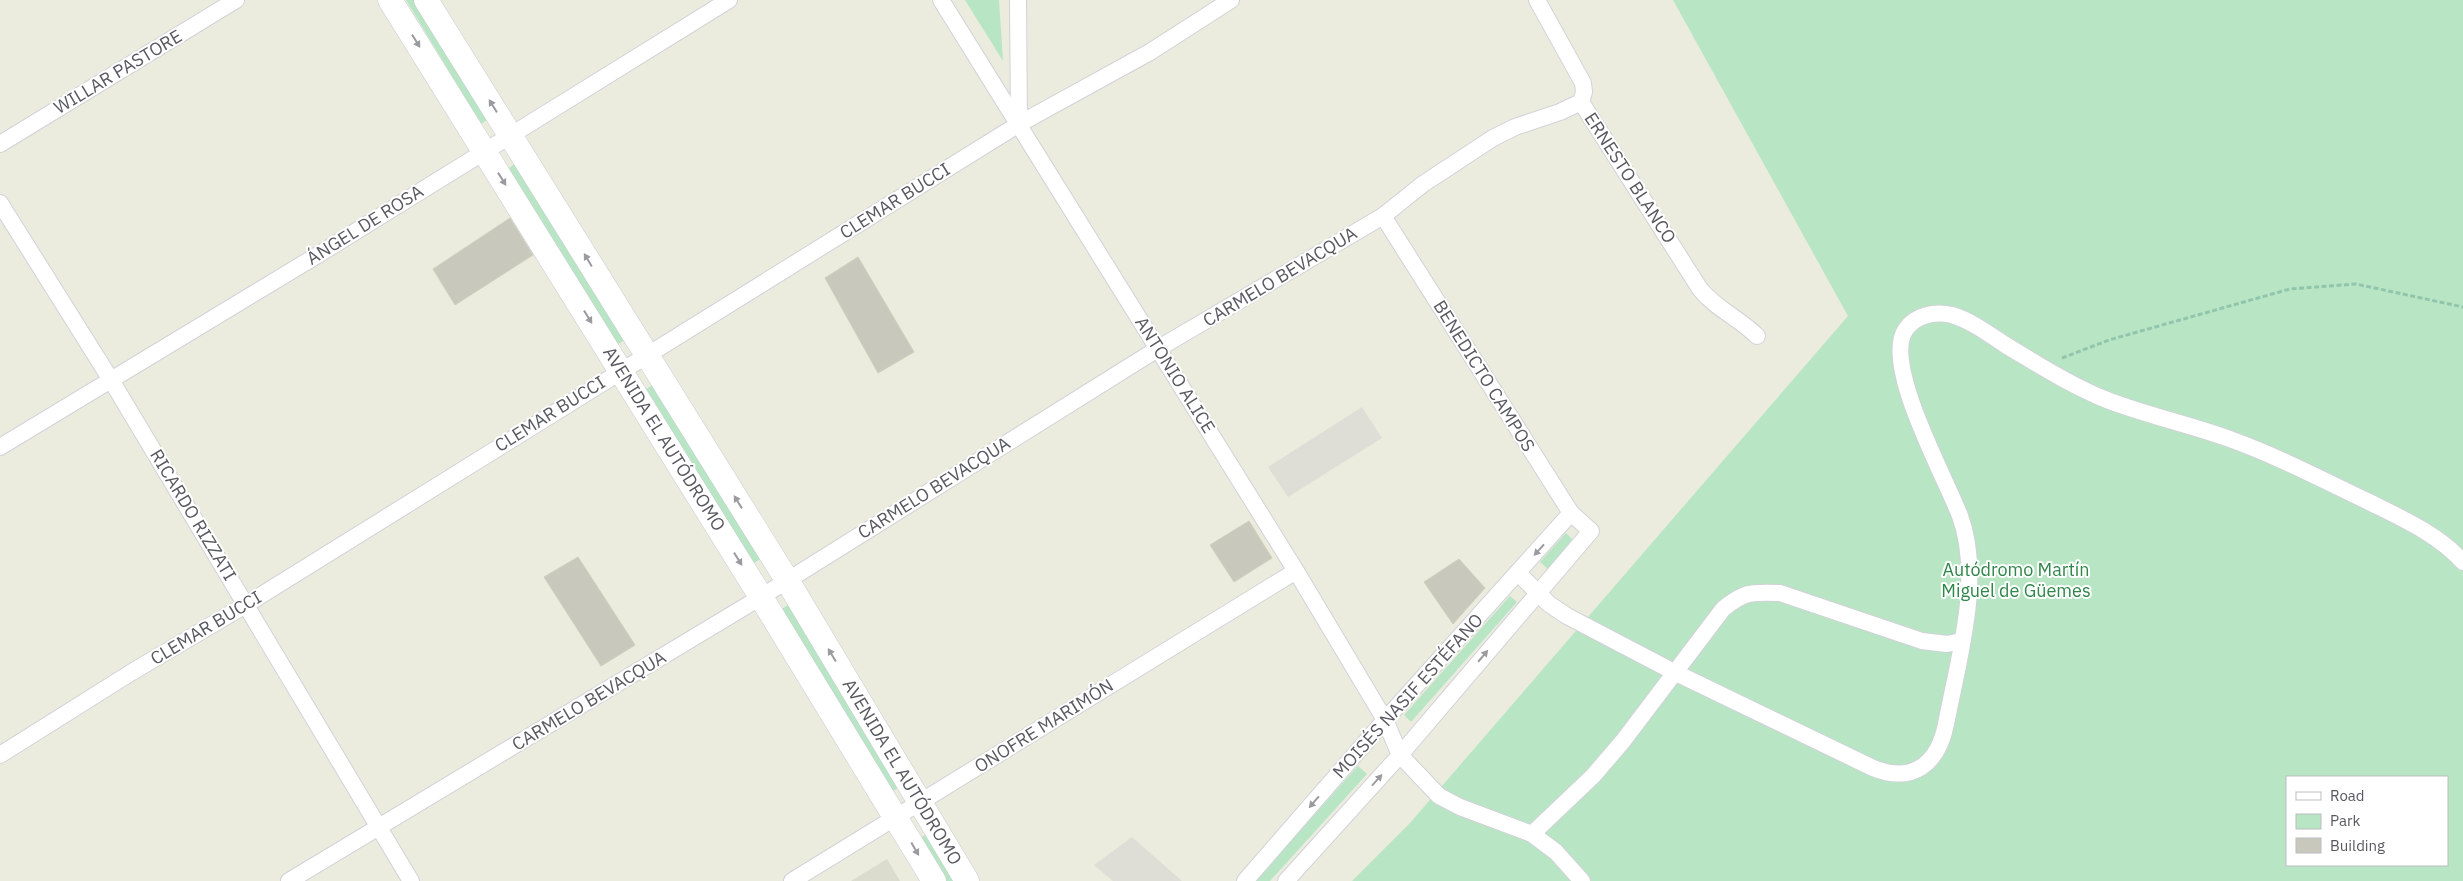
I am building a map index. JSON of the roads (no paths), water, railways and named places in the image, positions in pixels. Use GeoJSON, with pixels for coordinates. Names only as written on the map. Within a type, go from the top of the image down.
{"type":"FeatureCollection","features":[{"type":"Feature","properties":{"kind":"street","name":"WILLAR PASTORE"},"geometry":{"type":"LineString","coordinates":[[0,144],[236,0]]}},
{"type":"Feature","properties":{"kind":"street","name":"AVENIDA EL AUTÓDROMO"},"geometry":{"type":"LineString","coordinates":[[390,0],[621,370],[934,881]]}},
{"type":"Feature","properties":{"kind":"street","name":"AVENIDA EL AUTÓDROMO"},"geometry":{"type":"LineString","coordinates":[[426,0],[787,580],[967,881]]}},
{"type":"Feature","properties":{"kind":"street","name":"ÁNGEL DE ROSA"},"geometry":{"type":"LineString","coordinates":[[0,447],[729,0]]}},
{"type":"Feature","properties":{"kind":"street","name":"ANTONIO ALICE"},"geometry":{"type":"LineString","coordinates":[[941,0],[1020,124],[1296,571],[1386,720],[1400,755]]}},
{"type":"Feature","properties":{"kind":"street"},"geometry":{"type":"LineString","coordinates":[[1018,0],[1020,124]]}},
{"type":"Feature","properties":{"kind":"street","name":"CLEMAR BUCCI"},"geometry":{"type":"LineString","coordinates":[[0,755],[132,672],[247,604],[1020,124],[1150,52],[1231,0]]}},
{"type":"Feature","properties":{"kind":"street","name":"ERNESTO BLANCO"},"geometry":{"type":"LineString","coordinates":[[1537,0],[1583,83],[1584,92],[1581,102],[1700,289],[1709,300],[1744,323],[1757,336]]}},
{"type":"Feature","properties":{"kind":"street","name":"CARMELO BEVACQUA"},"geometry":{"type":"LineString","coordinates":[[289,881],[761,597],[1159,348],[1383,216],[1423,184],[1493,138],[1515,127],[1560,112],[1581,102]]}},
{"type":"Feature","properties":{"kind":"street","name":"RICARDO RIZZATI"},"geometry":{"type":"LineString","coordinates":[[0,203],[111,380],[247,604],[411,881]]}},
{"type":"Feature","properties":{"kind":"street","name":"BENEDICTO CAMPOS"},"geometry":{"type":"LineString","coordinates":[[1383,216],[1572,513],[1591,531]]}},
{"type":"Feature","properties":{"kind":"street"},"geometry":{"type":"LineString","coordinates":[[1518,573],[1549,604],[1567,616],[1674,672],[1873,768],[1903,775],[1919,770],[1935,757],[1944,734],[1962,641],[1968,597],[1970,562],[1961,518],[1906,390],[1900,363],[1899,346],[1904,331],[1915,320],[1924,315],[1952,315],[1971,324],[2044,368],[2108,400],[2229,439],[2271,455],[2405,520],[2454,552],[2463,562]]}},
{"type":"Feature","properties":{"kind":"street","name":"MOISÉS NASIF ESTÉFANO"},"geometry":{"type":"LineString","coordinates":[[1245,881],[1386,720],[1572,513]]}},
{"type":"Feature","properties":{"kind":"street","name":"MOISÉS NASIF ESTÉFANO"},"geometry":{"type":"LineString","coordinates":[[1286,881],[1400,755],[1537,591],[1591,531]]}},
{"type":"Feature","properties":{"kind":"street","name":"ONOFRE MARIMÓN"},"geometry":{"type":"LineString","coordinates":[[792,881],[1296,571]]}},
{"type":"Feature","properties":{"kind":"street"},"geometry":{"type":"LineString","coordinates":[[1532,834],[1593,776],[1623,741],[1723,609],[1740,596],[1758,592],[1796,597],[1922,641],[1947,644],[1962,641]]}},
{"type":"Feature","properties":{"kind":"street"},"geometry":{"type":"LineString","coordinates":[[1400,755],[1439,796],[1460,807],[1532,834],[1556,852],[1582,881]]}},
{"type":"Feature","properties":{"kind":"park label","name":"Autódromo Martín Miguel de Güemes"},"geometry":{"type":"Point","coordinates":[2016,580]}}]}
